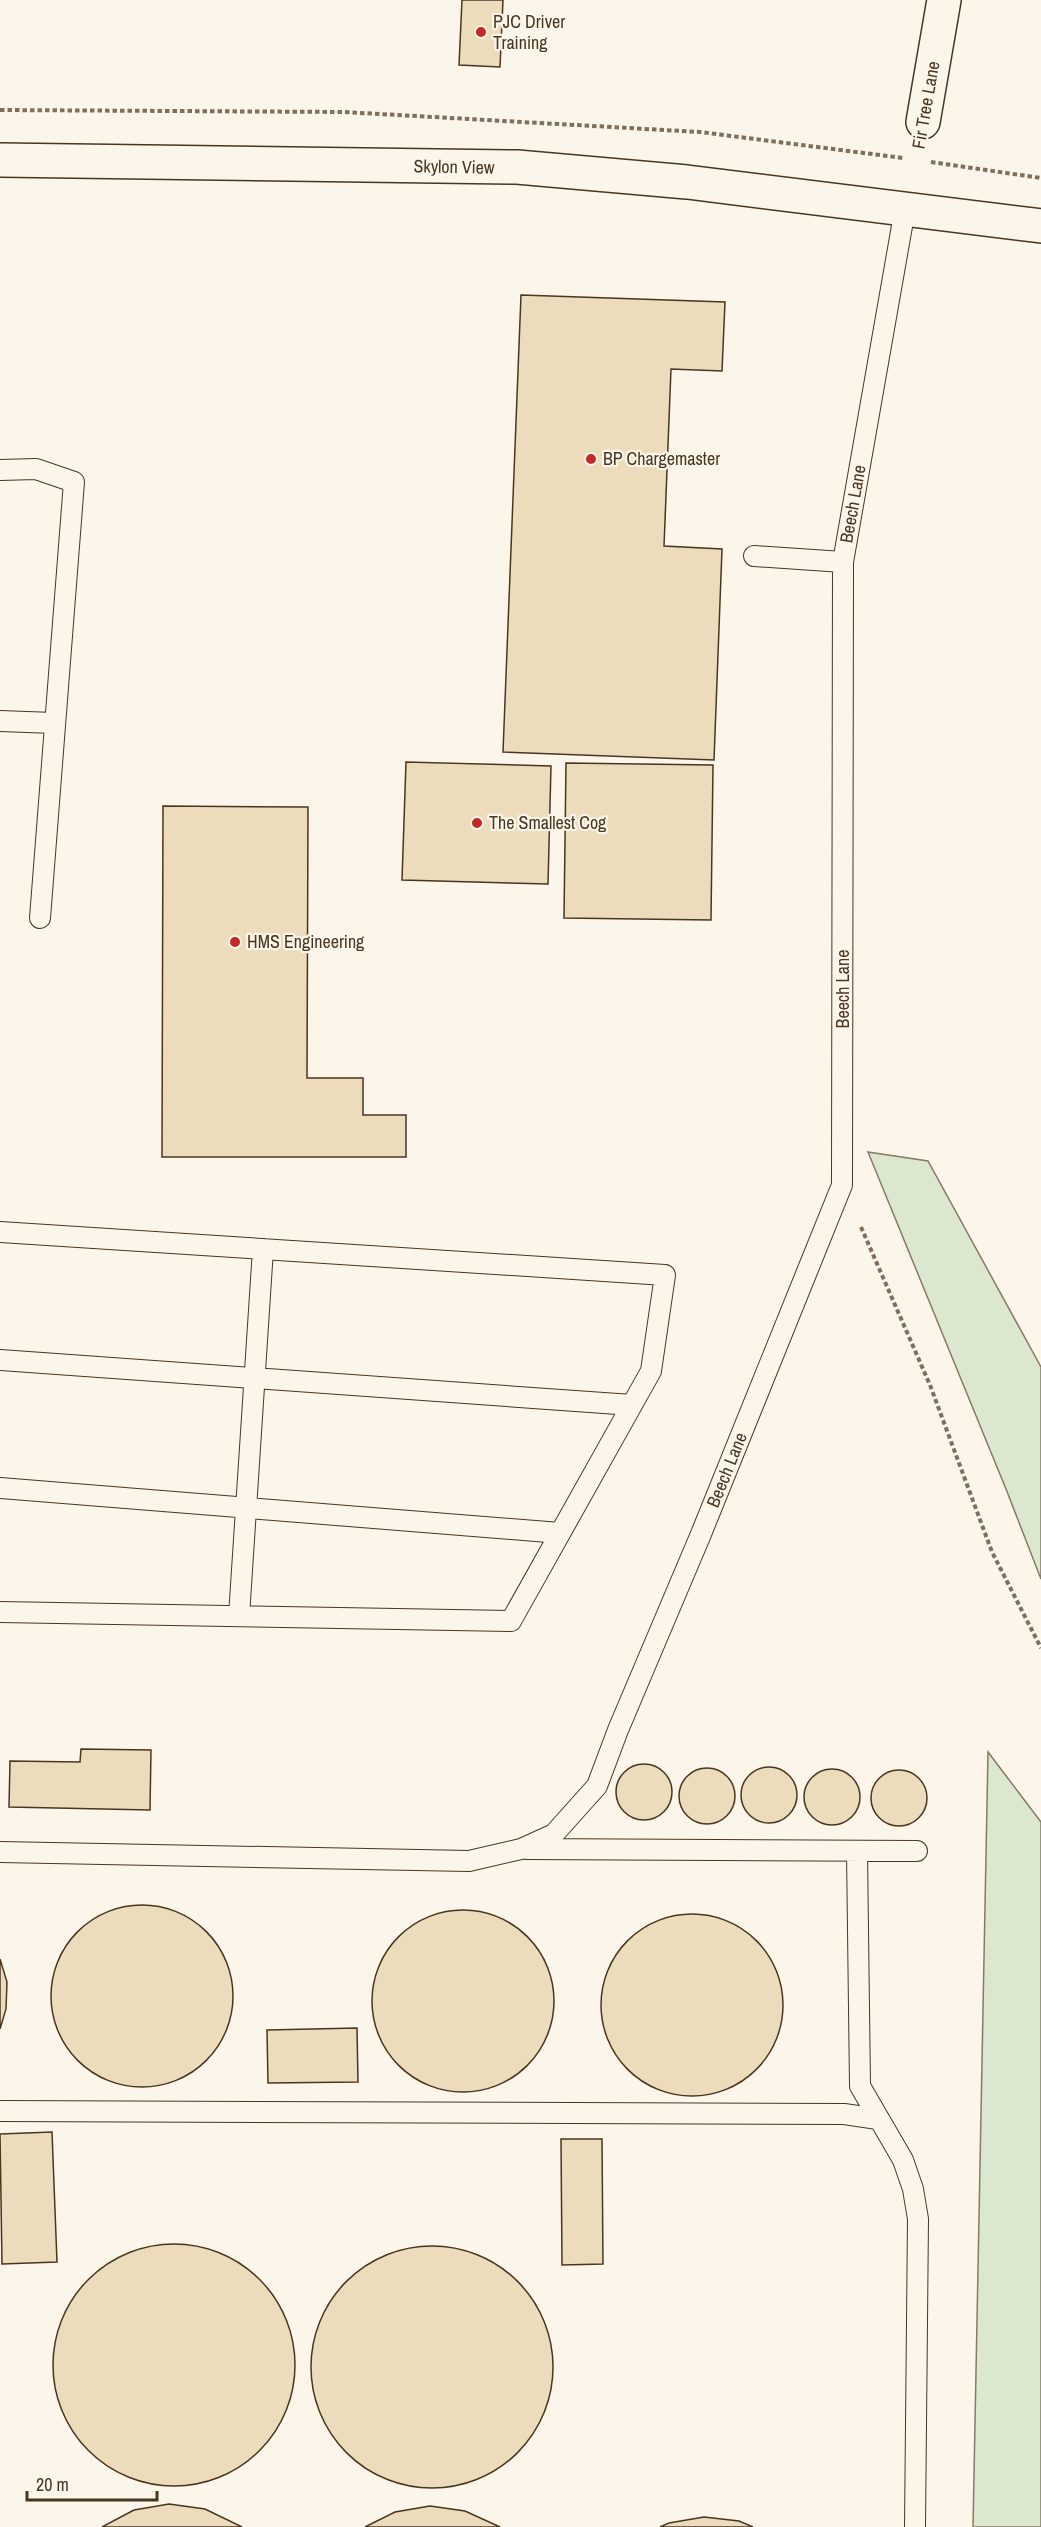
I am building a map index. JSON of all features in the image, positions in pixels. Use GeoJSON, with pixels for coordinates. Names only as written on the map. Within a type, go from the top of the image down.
{"type":"FeatureCollection","features":[{"type":"Feature","properties":{"kind":"street","name":"Fir Tree Lane"},"geometry":{"type":"LineString","coordinates":[[923,122],[944,0]]}},
{"type":"Feature","properties":{"kind":"street","name":"Skylon View"},"geometry":{"type":"LineString","coordinates":[[0,159],[517,167],[687,182],[1041,226]]}},
{"type":"Feature","properties":{"kind":"lane","name":"Beech Lane"},"geometry":{"type":"LineString","coordinates":[[521,1849],[554,1834],[597,1786],[842,1185],[843,562],[905,209]]}},
{"type":"Feature","properties":{"kind":"lane"},"geometry":{"type":"LineString","coordinates":[[0,470],[36,469],[74,482],[40,918]]}},
{"type":"Feature","properties":{"kind":"lane"},"geometry":{"type":"LineString","coordinates":[[754,556],[843,562]]}},
{"type":"Feature","properties":{"kind":"lane"},"geometry":{"type":"LineString","coordinates":[[0,722],[54,723]]}},
{"type":"Feature","properties":{"kind":"lane"},"geometry":{"type":"LineString","coordinates":[[0,1232],[665,1275],[651,1371],[511,1622],[0,1612]]}},
{"type":"Feature","properties":{"kind":"lane"},"geometry":{"type":"LineString","coordinates":[[239,1616],[263,1249]]}},
{"type":"Feature","properties":{"kind":"lane"},"geometry":{"type":"LineString","coordinates":[[0,1360],[632,1405]]}},
{"type":"Feature","properties":{"kind":"lane"},"geometry":{"type":"LineString","coordinates":[[0,1488],[560,1533]]}},
{"type":"Feature","properties":{"kind":"lane"},"geometry":{"type":"LineString","coordinates":[[0,1852],[469,1861],[521,1849],[916,1851]]}},
{"type":"Feature","properties":{"kind":"lane"},"geometry":{"type":"LineString","coordinates":[[857,1851],[860,2086],[903,2160],[913,2189],[918,2219],[915,2527]]}},
{"type":"Feature","properties":{"kind":"lane"},"geometry":{"type":"LineString","coordinates":[[0,2111],[844,2114],[878,2119]]}},
{"type":"Feature","properties":{"kind":"path"},"geometry":{"type":"LineString","coordinates":[[842,1185],[930,1385],[992,1552],[1041,1648]]}},
{"type":"Feature","properties":{"kind":"green space"},"geometry":{"type":"Polygon","coordinates":[[[868,1152],[928,1161],[1041,1367],[1041,1579],[1006,1489],[868,1152]]]}},
{"type":"Feature","properties":{"kind":"green space"},"geometry":{"type":"Polygon","coordinates":[[[988,1752],[1041,1822],[1041,2527],[973,2527],[988,1752]]]}},
{"type":"Feature","properties":{"kind":"building","name":"PJC Driver Training"},"geometry":{"type":"Polygon","coordinates":[[[462,0],[503,0],[500,67],[459,65],[462,0]]]}},
{"type":"Feature","properties":{"kind":"building","name":"BP Chargemaster"},"geometry":{"type":"Polygon","coordinates":[[[521,295],[725,302],[722,371],[671,369],[664,546],[722,549],[714,760],[503,752],[521,295]]]}},
{"type":"Feature","properties":{"kind":"building","name":"The Smallest Cog"},"geometry":{"type":"Polygon","coordinates":[[[406,762],[551,766],[548,884],[402,880],[406,762]]]}},
{"type":"Feature","properties":{"kind":"building"},"geometry":{"type":"Polygon","coordinates":[[[566,763],[713,765],[711,920],[564,918],[566,763]]]}},
{"type":"Feature","properties":{"kind":"building","name":"HMS Engineering"},"geometry":{"type":"Polygon","coordinates":[[[163,806],[308,807],[307,1078],[363,1078],[363,1115],[406,1115],[406,1157],[162,1157],[163,806]]]}},
{"type":"Feature","properties":{"kind":"building"},"geometry":{"type":"Polygon","coordinates":[[[81,1749],[151,1750],[150,1810],[9,1807],[10,1761],[80,1762],[81,1749]]]}},
{"type":"Feature","properties":{"kind":"building"},"geometry":{"type":"Polygon","coordinates":[[[644,1764],[655,1766],[664,1772],[670,1781],[672,1792],[670,1803],[664,1812],[655,1818],[644,1820],[633,1818],[624,1812],[618,1803],[616,1792],[618,1781],[624,1772],[633,1766],[644,1764]]]}},
{"type":"Feature","properties":{"kind":"building"},"geometry":{"type":"Polygon","coordinates":[[[769,1767],[780,1769],[789,1775],[795,1784],[797,1795],[795,1806],[789,1815],[780,1821],[769,1823],[758,1821],[749,1815],[743,1806],[741,1795],[743,1784],[749,1775],[758,1769],[769,1767]]]}},
{"type":"Feature","properties":{"kind":"building"},"geometry":{"type":"Polygon","coordinates":[[[707,1768],[718,1770],[727,1776],[733,1785],[735,1796],[733,1807],[727,1816],[718,1822],[707,1824],[696,1822],[687,1816],[681,1807],[679,1796],[681,1785],[687,1776],[696,1770],[707,1768]]]}},
{"type":"Feature","properties":{"kind":"building"},"geometry":{"type":"Polygon","coordinates":[[[832,1769],[843,1771],[852,1777],[858,1786],[860,1797],[858,1808],[852,1817],[843,1823],[832,1825],[821,1823],[812,1817],[806,1808],[804,1797],[806,1786],[812,1777],[821,1771],[832,1769]]]}},
{"type":"Feature","properties":{"kind":"building"},"geometry":{"type":"Polygon","coordinates":[[[899,1770],[910,1772],[919,1778],[925,1787],[927,1798],[925,1809],[919,1818],[910,1824],[899,1826],[888,1824],[879,1818],[873,1809],[871,1798],[873,1787],[879,1778],[888,1772],[899,1770]]]}},
{"type":"Feature","properties":{"kind":"building"},"geometry":{"type":"Polygon","coordinates":[[[142,1905],[177,1912],[193,1920],[206,1932],[218,1945],[226,1961],[233,1996],[226,2031],[218,2047],[206,2060],[193,2072],[177,2080],[142,2087],[107,2080],[91,2072],[78,2060],[66,2047],[58,2031],[51,1996],[58,1961],[66,1945],[78,1932],[91,1920],[107,1912],[142,1905]]]}},
{"type":"Feature","properties":{"kind":"building"},"geometry":{"type":"Polygon","coordinates":[[[463,1910],[498,1917],[514,1925],[527,1937],[539,1950],[547,1966],[554,2001],[547,2036],[539,2052],[527,2065],[514,2077],[498,2085],[463,2092],[428,2085],[412,2077],[399,2065],[387,2052],[379,2036],[372,2001],[379,1966],[387,1950],[399,1937],[412,1925],[428,1917],[463,1910]]]}},
{"type":"Feature","properties":{"kind":"building"},"geometry":{"type":"Polygon","coordinates":[[[692,1914],[727,1921],[742,1929],[756,1941],[768,1955],[776,1970],[783,2005],[776,2040],[768,2055],[756,2069],[742,2081],[727,2089],[692,2096],[657,2089],[642,2081],[628,2069],[616,2055],[608,2040],[601,2005],[608,1970],[616,1955],[628,1941],[642,1929],[657,1921],[692,1914]]]}},
{"type":"Feature","properties":{"kind":"building"},"geometry":{"type":"Polygon","coordinates":[[[0,1959],[7,1982],[6,2009],[0,2029],[0,1959]]]}},
{"type":"Feature","properties":{"kind":"building"},"geometry":{"type":"Polygon","coordinates":[[[357,2028],[358,2082],[268,2083],[267,2030],[357,2028]]]}},
{"type":"Feature","properties":{"kind":"building"},"geometry":{"type":"Polygon","coordinates":[[[52,2132],[57,2262],[2,2264],[0,2134],[52,2132]]]}},
{"type":"Feature","properties":{"kind":"building"},"geometry":{"type":"Polygon","coordinates":[[[561,2139],[602,2139],[603,2264],[562,2265],[561,2139]]]}},
{"type":"Feature","properties":{"kind":"building"},"geometry":{"type":"Polygon","coordinates":[[[174,2244],[198,2246],[220,2253],[241,2264],[260,2279],[275,2298],[286,2319],[293,2341],[295,2365],[293,2389],[286,2411],[275,2432],[260,2451],[241,2466],[220,2477],[198,2484],[174,2486],[150,2484],[128,2477],[107,2466],[88,2451],[73,2432],[62,2411],[55,2389],[53,2365],[55,2341],[62,2319],[73,2298],[88,2279],[107,2264],[128,2253],[150,2246],[174,2244]]]}},
{"type":"Feature","properties":{"kind":"building"},"geometry":{"type":"Polygon","coordinates":[[[432,2246],[456,2248],[478,2255],[499,2266],[518,2281],[533,2300],[544,2321],[551,2343],[553,2367],[551,2391],[544,2413],[533,2434],[518,2453],[499,2468],[478,2479],[456,2486],[432,2488],[408,2486],[386,2479],[365,2468],[346,2453],[331,2434],[320,2413],[313,2391],[311,2367],[313,2343],[320,2321],[331,2300],[346,2281],[365,2266],[386,2255],[408,2248],[432,2246]]]}},
{"type":"Feature","properties":{"kind":"building"},"geometry":{"type":"Polygon","coordinates":[[[169,2504],[205,2509],[242,2527],[102,2527],[134,2510],[169,2504]]]}},
{"type":"Feature","properties":{"kind":"building"},"geometry":{"type":"Polygon","coordinates":[[[430,2506],[465,2511],[500,2527],[365,2527],[395,2512],[430,2506]]]}},
{"type":"Feature","properties":{"kind":"building"},"geometry":{"type":"Polygon","coordinates":[[[704,2517],[739,2521],[753,2527],[660,2527],[669,2523],[704,2517]]]}},
{"type":"Feature","properties":{"kind":"place","name":"PJC Driver Training"},"geometry":{"type":"Point","coordinates":[481,32]}},
{"type":"Feature","properties":{"kind":"place","name":"BP Chargemaster"},"geometry":{"type":"Point","coordinates":[591,459]}},
{"type":"Feature","properties":{"kind":"place","name":"The Smallest Cog"},"geometry":{"type":"Point","coordinates":[477,823]}},
{"type":"Feature","properties":{"kind":"place","name":"HMS Engineering"},"geometry":{"type":"Point","coordinates":[235,942]}}]}
